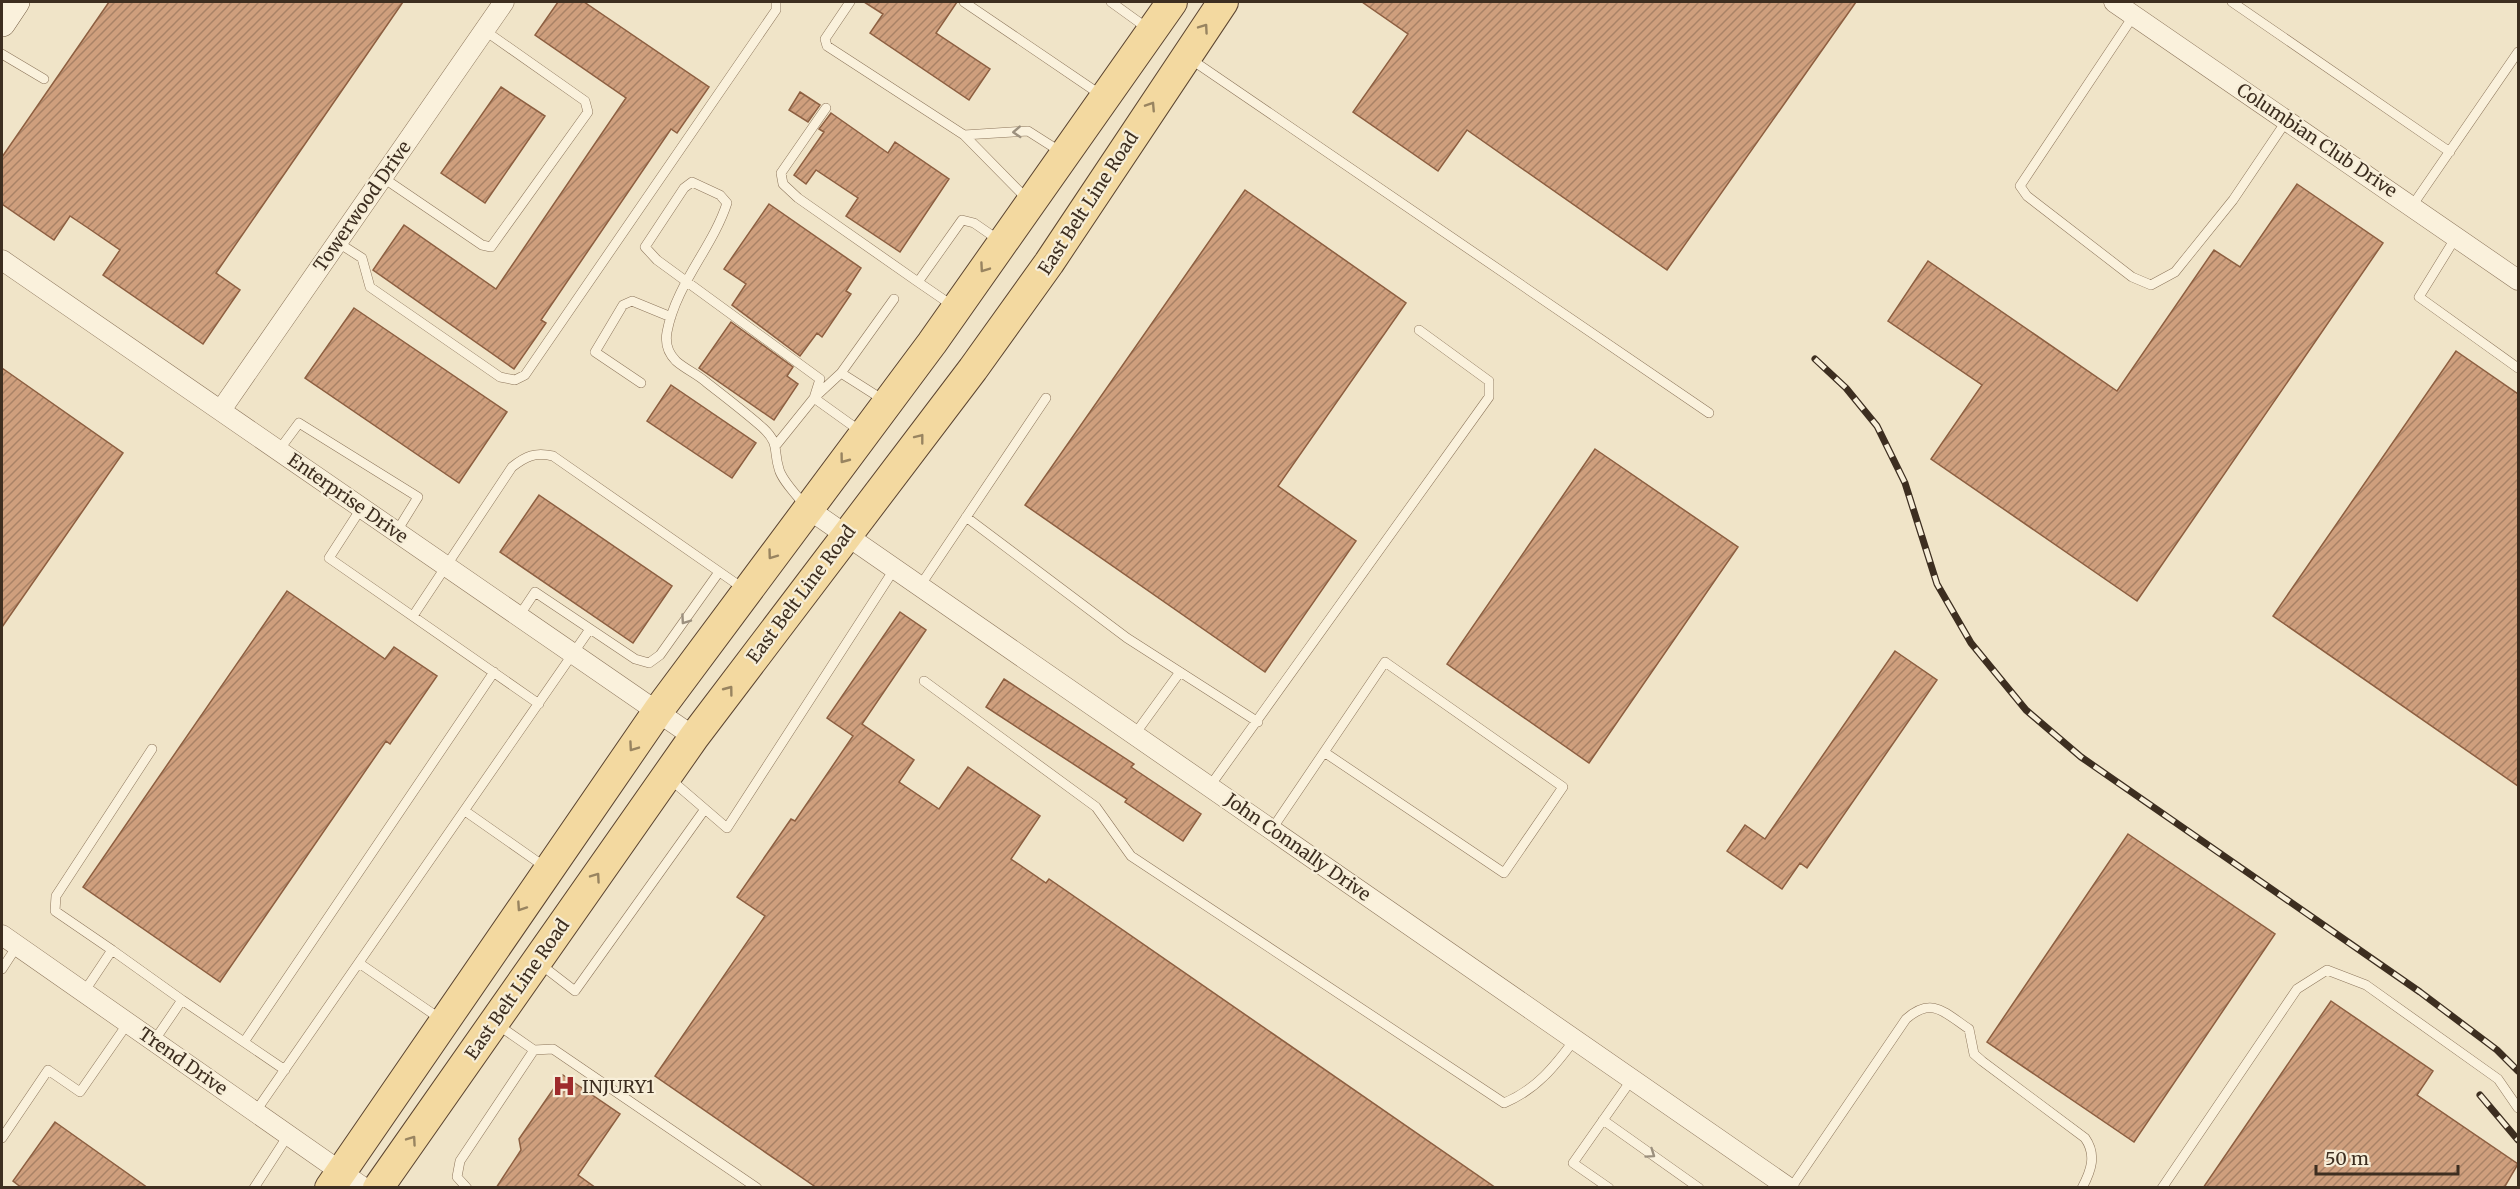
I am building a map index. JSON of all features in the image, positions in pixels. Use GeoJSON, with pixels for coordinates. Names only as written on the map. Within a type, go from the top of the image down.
{"type":"FeatureCollection","features":[{"type":"Feature","properties":{"kind":"main road"},"geometry":{"type":"LineString","coordinates":[[345,1182],[444,1021],[547,868],[658,711],[956,308],[1172,2]]}},
{"type":"Feature","properties":{"kind":"main road","name":"East Belt Line Road"},"geometry":{"type":"LineString","coordinates":[[378,1188],[694,737],[845,534],[973,369],[1042,273],[1222,2]]}},
{"type":"Feature","properties":{"kind":"main road"},"geometry":{"type":"LineString","coordinates":[[1151,32],[1185,55]]}},
{"type":"Feature","properties":{"kind":"street"},"geometry":{"type":"LineString","coordinates":[[2,23],[16,2]]}},
{"type":"Feature","properties":{"kind":"street","name":"Towerwood Drive"},"geometry":{"type":"LineString","coordinates":[[221,410],[504,2]]}},
{"type":"Feature","properties":{"kind":"street","name":"Columbian Club Drive"},"geometry":{"type":"LineString","coordinates":[[2114,2],[2518,280]]}},
{"type":"Feature","properties":{"kind":"street","name":"Enterprise Drive"},"geometry":{"type":"LineString","coordinates":[[2,260],[694,737]]}},
{"type":"Feature","properties":{"kind":"street","name":"John Connally Drive"},"geometry":{"type":"LineString","coordinates":[[807,508],[1790,1188]]}},
{"type":"Feature","properties":{"kind":"street","name":"Trend Drive"},"geometry":{"type":"LineString","coordinates":[[9,941],[289,1134],[345,1182]]}},
{"type":"Feature","properties":{"kind":"lane"},"geometry":{"type":"LineString","coordinates":[[338,242],[362,258],[370,287],[500,377],[515,380],[525,375],[776,10],[776,2]]}},
{"type":"Feature","properties":{"kind":"lane"},"geometry":{"type":"LineString","coordinates":[[850,2],[825,39],[827,46],[964,135],[1030,202]]}},
{"type":"Feature","properties":{"kind":"lane"},"geometry":{"type":"LineString","coordinates":[[964,2],[1105,97]]}},
{"type":"Feature","properties":{"kind":"lane"},"geometry":{"type":"LineString","coordinates":[[2232,2],[2450,152]]}},
{"type":"Feature","properties":{"kind":"lane"},"geometry":{"type":"LineString","coordinates":[[1115,3],[1151,32]]}},
{"type":"Feature","properties":{"kind":"lane"},"geometry":{"type":"LineString","coordinates":[[2134,15],[2020,186],[2027,196],[2132,278],[2151,285],[2175,272],[2233,200],[2287,120]]}},
{"type":"Feature","properties":{"kind":"lane"},"geometry":{"type":"LineString","coordinates":[[382,177],[482,245],[491,247],[588,112],[585,101],[484,30]]}},
{"type":"Feature","properties":{"kind":"lane"},"geometry":{"type":"LineString","coordinates":[[2412,206],[2518,52]]}},
{"type":"Feature","properties":{"kind":"lane"},"geometry":{"type":"LineString","coordinates":[[2,54],[44,79]]}},
{"type":"Feature","properties":{"kind":"lane"},"geometry":{"type":"LineString","coordinates":[[1185,55],[1709,413]]}},
{"type":"Feature","properties":{"kind":"lane"},"geometry":{"type":"LineString","coordinates":[[826,108],[781,173],[783,184],[798,198],[956,308]]}},
{"type":"Feature","properties":{"kind":"lane"},"geometry":{"type":"LineString","coordinates":[[964,135],[1028,131],[1064,154]]}},
{"type":"Feature","properties":{"kind":"lane"},"geometry":{"type":"LineString","coordinates":[[807,508],[779,470],[777,444],[764,429],[706,381],[675,360],[666,346],[671,317],[687,280],[722,218],[727,203],[720,195],[692,182],[684,188],[645,247],[657,260],[687,280],[820,379],[814,398]]}},
{"type":"Feature","properties":{"kind":"lane"},"geometry":{"type":"LineString","coordinates":[[918,282],[962,220],[974,223],[1002,242]]}},
{"type":"Feature","properties":{"kind":"lane"},"geometry":{"type":"LineString","coordinates":[[2456,237],[2419,297],[2518,367]]}},
{"type":"Feature","properties":{"kind":"lane"},"geometry":{"type":"LineString","coordinates":[[777,444],[814,398],[841,373],[894,299]]}},
{"type":"Feature","properties":{"kind":"lane"},"geometry":{"type":"LineString","coordinates":[[640,383],[595,352],[623,305],[632,301],[671,317]]}},
{"type":"Feature","properties":{"kind":"lane"},"geometry":{"type":"LineString","coordinates":[[1210,786],[1258,722],[1488,397],[1489,381],[1419,330]]}},
{"type":"Feature","properties":{"kind":"lane"},"geometry":{"type":"LineString","coordinates":[[841,373],[887,402]]}},
{"type":"Feature","properties":{"kind":"lane"},"geometry":{"type":"LineString","coordinates":[[814,398],[863,434]]}},
{"type":"Feature","properties":{"kind":"lane"},"geometry":{"type":"LineString","coordinates":[[920,585],[1046,398]]}},
{"type":"Feature","properties":{"kind":"lane"},"geometry":{"type":"LineString","coordinates":[[279,450],[299,423],[418,497],[397,531]]}},
{"type":"Feature","properties":{"kind":"lane"},"geometry":{"type":"LineString","coordinates":[[413,616],[512,467],[526,456],[541,453],[553,456],[746,591]]}},
{"type":"Feature","properties":{"kind":"lane"},"geometry":{"type":"LineString","coordinates":[[362,507],[329,558],[540,704]]}},
{"type":"Feature","properties":{"kind":"lane"},"geometry":{"type":"LineString","coordinates":[[966,518],[1127,638],[1258,722]]}},
{"type":"Feature","properties":{"kind":"lane"},"geometry":{"type":"LineString","coordinates":[[666,776],[727,828],[895,568]]}},
{"type":"Feature","properties":{"kind":"lane"},"geometry":{"type":"LineString","coordinates":[[519,616],[535,592],[635,658],[650,663],[660,655],[719,572]]}},
{"type":"Feature","properties":{"kind":"lane"},"geometry":{"type":"LineString","coordinates":[[256,1111],[590,629]]}},
{"type":"Feature","properties":{"kind":"lane"},"geometry":{"type":"LineString","coordinates":[[1272,829],[1324,752],[1385,662],[1563,787],[1504,873],[1324,752]]}},
{"type":"Feature","properties":{"kind":"lane"},"geometry":{"type":"LineString","coordinates":[[244,1042],[494,672]]}},
{"type":"Feature","properties":{"kind":"lane"},"geometry":{"type":"LineString","coordinates":[[1135,734],[1180,672]]}},
{"type":"Feature","properties":{"kind":"lane"},"geometry":{"type":"LineString","coordinates":[[924,681],[1096,807],[1131,856],[1504,1103],[1538,1083],[1553,1068],[1575,1039]]}},
{"type":"Feature","properties":{"kind":"lane"},"geometry":{"type":"LineString","coordinates":[[152,749],[56,896],[55,911],[285,1070]]}},
{"type":"Feature","properties":{"kind":"lane"},"geometry":{"type":"LineString","coordinates":[[537,961],[575,991],[705,809]]}},
{"type":"Feature","properties":{"kind":"lane"},"geometry":{"type":"LineString","coordinates":[[465,811],[547,868]]}},
{"type":"Feature","properties":{"kind":"lane"},"geometry":{"type":"LineString","coordinates":[[2,969],[9,941]]}},
{"type":"Feature","properties":{"kind":"lane"},"geometry":{"type":"LineString","coordinates":[[84,992],[112,950]]}},
{"type":"Feature","properties":{"kind":"lane"},"geometry":{"type":"LineString","coordinates":[[360,963],[444,1021]]}},
{"type":"Feature","properties":{"kind":"lane"},"geometry":{"type":"LineString","coordinates":[[2162,1188],[2297,989],[2327,970],[2366,985],[2498,1079],[2518,1108]]}},
{"type":"Feature","properties":{"kind":"lane"},"geometry":{"type":"LineString","coordinates":[[154,1041],[182,1000]]}},
{"type":"Feature","properties":{"kind":"lane"},"geometry":{"type":"LineString","coordinates":[[1790,1188],[1906,1020],[1925,1007],[1936,1007],[1969,1029],[1974,1054],[2085,1138],[2090,1145],[2091,1171],[2082,1188]]}},
{"type":"Feature","properties":{"kind":"lane"},"geometry":{"type":"LineString","coordinates":[[494,1022],[534,1050],[553,1049],[757,1188]]}},
{"type":"Feature","properties":{"kind":"lane"},"geometry":{"type":"LineString","coordinates":[[2,1138],[48,1070],[80,1092],[128,1023]]}},
{"type":"Feature","properties":{"kind":"lane"},"geometry":{"type":"LineString","coordinates":[[467,1188],[457,1177],[460,1161],[534,1050]]}},
{"type":"Feature","properties":{"kind":"lane"},"geometry":{"type":"LineString","coordinates":[[1609,1188],[1573,1163],[1632,1079]]}},
{"type":"Feature","properties":{"kind":"lane"},"geometry":{"type":"LineString","coordinates":[[1603,1120],[1699,1188]]}},
{"type":"Feature","properties":{"kind":"lane"},"geometry":{"type":"LineString","coordinates":[[254,1188],[289,1134]]}},
{"type":"Feature","properties":{"kind":"building"},"geometry":{"type":"Polygon","coordinates":[[[109,2],[403,2],[216,273],[240,290],[203,344],[103,275],[120,250],[70,216],[54,240],[2,204],[2,157],[109,2]]]}},
{"type":"Feature","properties":{"kind":"building"},"geometry":{"type":"Polygon","coordinates":[[[558,2],[584,2],[709,87],[677,133],[671,129],[541,320],[546,323],[514,369],[373,270],[404,225],[496,289],[626,98],[535,35],[558,2]]]}},
{"type":"Feature","properties":{"kind":"building"},"geometry":{"type":"Polygon","coordinates":[[[864,2],[957,2],[936,33],[990,69],[969,100],[870,33],[883,14],[864,2]]]}},
{"type":"Feature","properties":{"kind":"building"},"geometry":{"type":"Polygon","coordinates":[[[1362,2],[1856,2],[1667,270],[1467,130],[1438,171],[1353,112],[1408,34],[1362,2]]]}},
{"type":"Feature","properties":{"kind":"building"},"geometry":{"type":"Polygon","coordinates":[[[501,87],[545,116],[485,203],[441,173],[501,87]]]}},
{"type":"Feature","properties":{"kind":"building"},"geometry":{"type":"Polygon","coordinates":[[[800,92],[820,105],[808,122],[789,110],[800,92]]]}},
{"type":"Feature","properties":{"kind":"building"},"geometry":{"type":"Polygon","coordinates":[[[831,113],[888,153],[895,142],[949,179],[900,252],[846,216],[858,198],[816,170],[806,184],[794,175],[824,132],[819,129],[831,113]]]}},
{"type":"Feature","properties":{"kind":"building"},"geometry":{"type":"Polygon","coordinates":[[[2297,184],[2383,243],[2137,601],[1931,459],[1982,385],[1888,321],[1928,261],[2117,391],[2214,250],[2240,267],[2297,184]]]}},
{"type":"Feature","properties":{"kind":"building"},"geometry":{"type":"Polygon","coordinates":[[[1245,190],[1406,303],[1278,486],[1356,541],[1265,672],[1025,505],[1245,190]]]}},
{"type":"Feature","properties":{"kind":"building"},"geometry":{"type":"Polygon","coordinates":[[[769,204],[861,268],[846,291],[851,294],[822,337],[817,333],[800,356],[732,305],[746,284],[724,269],[769,204]]]}},
{"type":"Feature","properties":{"kind":"building"},"geometry":{"type":"Polygon","coordinates":[[[354,308],[507,412],[459,483],[305,378],[354,308]]]}},
{"type":"Feature","properties":{"kind":"building"},"geometry":{"type":"Polygon","coordinates":[[[731,322],[793,367],[787,376],[798,384],[774,420],[699,368],[731,322]]]}},
{"type":"Feature","properties":{"kind":"building"},"geometry":{"type":"Polygon","coordinates":[[[2456,351],[2518,394],[2518,786],[2273,616],[2456,351]]]}},
{"type":"Feature","properties":{"kind":"building"},"geometry":{"type":"Polygon","coordinates":[[[2,368],[123,453],[2,627],[2,368]]]}},
{"type":"Feature","properties":{"kind":"building"},"geometry":{"type":"Polygon","coordinates":[[[671,385],[756,443],[732,478],[647,421],[671,385]]]}},
{"type":"Feature","properties":{"kind":"building"},"geometry":{"type":"Polygon","coordinates":[[[1595,449],[1738,547],[1589,763],[1447,664],[1595,449]]]}},
{"type":"Feature","properties":{"kind":"building"},"geometry":{"type":"Polygon","coordinates":[[[539,495],[672,586],[633,643],[500,552],[539,495]]]}},
{"type":"Feature","properties":{"kind":"building"},"geometry":{"type":"Polygon","coordinates":[[[287,591],[385,659],[394,647],[437,676],[390,744],[386,741],[220,982],[83,887],[287,591]]]}},
{"type":"Feature","properties":{"kind":"building"},"geometry":{"type":"Polygon","coordinates":[[[900,612],[926,630],[862,724],[914,760],[899,782],[939,809],[968,767],[1040,816],[1011,859],[1046,883],[1049,879],[1496,1188],[817,1188],[655,1076],[765,916],[737,897],[791,819],[795,821],[853,736],[827,718],[900,612]]]}},
{"type":"Feature","properties":{"kind":"building"},"geometry":{"type":"Polygon","coordinates":[[[1895,651],[1937,680],[1807,868],[1800,863],[1782,889],[1727,851],[1745,825],[1765,839],[1895,651]]]}},
{"type":"Feature","properties":{"kind":"building"},"geometry":{"type":"Polygon","coordinates":[[[1004,679],[1134,764],[1131,767],[1201,814],[1183,841],[1125,802],[1127,799],[986,707],[1004,679]]]}},
{"type":"Feature","properties":{"kind":"building"},"geometry":{"type":"Polygon","coordinates":[[[2128,834],[2275,934],[2134,1142],[1987,1042],[2128,834]]]}},
{"type":"Feature","properties":{"kind":"building"},"geometry":{"type":"Polygon","coordinates":[[[2331,1001],[2433,1071],[2417,1095],[2518,1164],[2504,1188],[2203,1188],[2331,1001]]]}},
{"type":"Feature","properties":{"kind":"building"},"geometry":{"type":"Polygon","coordinates":[[[563,1075],[620,1114],[578,1175],[596,1188],[496,1188],[521,1150],[519,1139],[563,1075]]]}},
{"type":"Feature","properties":{"kind":"building"},"geometry":{"type":"Polygon","coordinates":[[[55,1122],[148,1188],[22,1188],[13,1181],[55,1122]]]}},
{"type":"Feature","properties":{"kind":"railway"},"geometry":{"type":"LineString","coordinates":[[1815,359],[1846,388],[1877,426],[1905,483],[1937,584],[1971,643],[2026,710],[2081,757],[2420,992],[2497,1050],[2518,1071]]}},
{"type":"Feature","properties":{"kind":"railway"},"geometry":{"type":"LineString","coordinates":[[2480,1095],[2518,1140]]}},
{"type":"Feature","properties":{"kind":"place","name":"INJURY1"},"geometry":{"type":"Point","coordinates":[564,1086]}}]}
